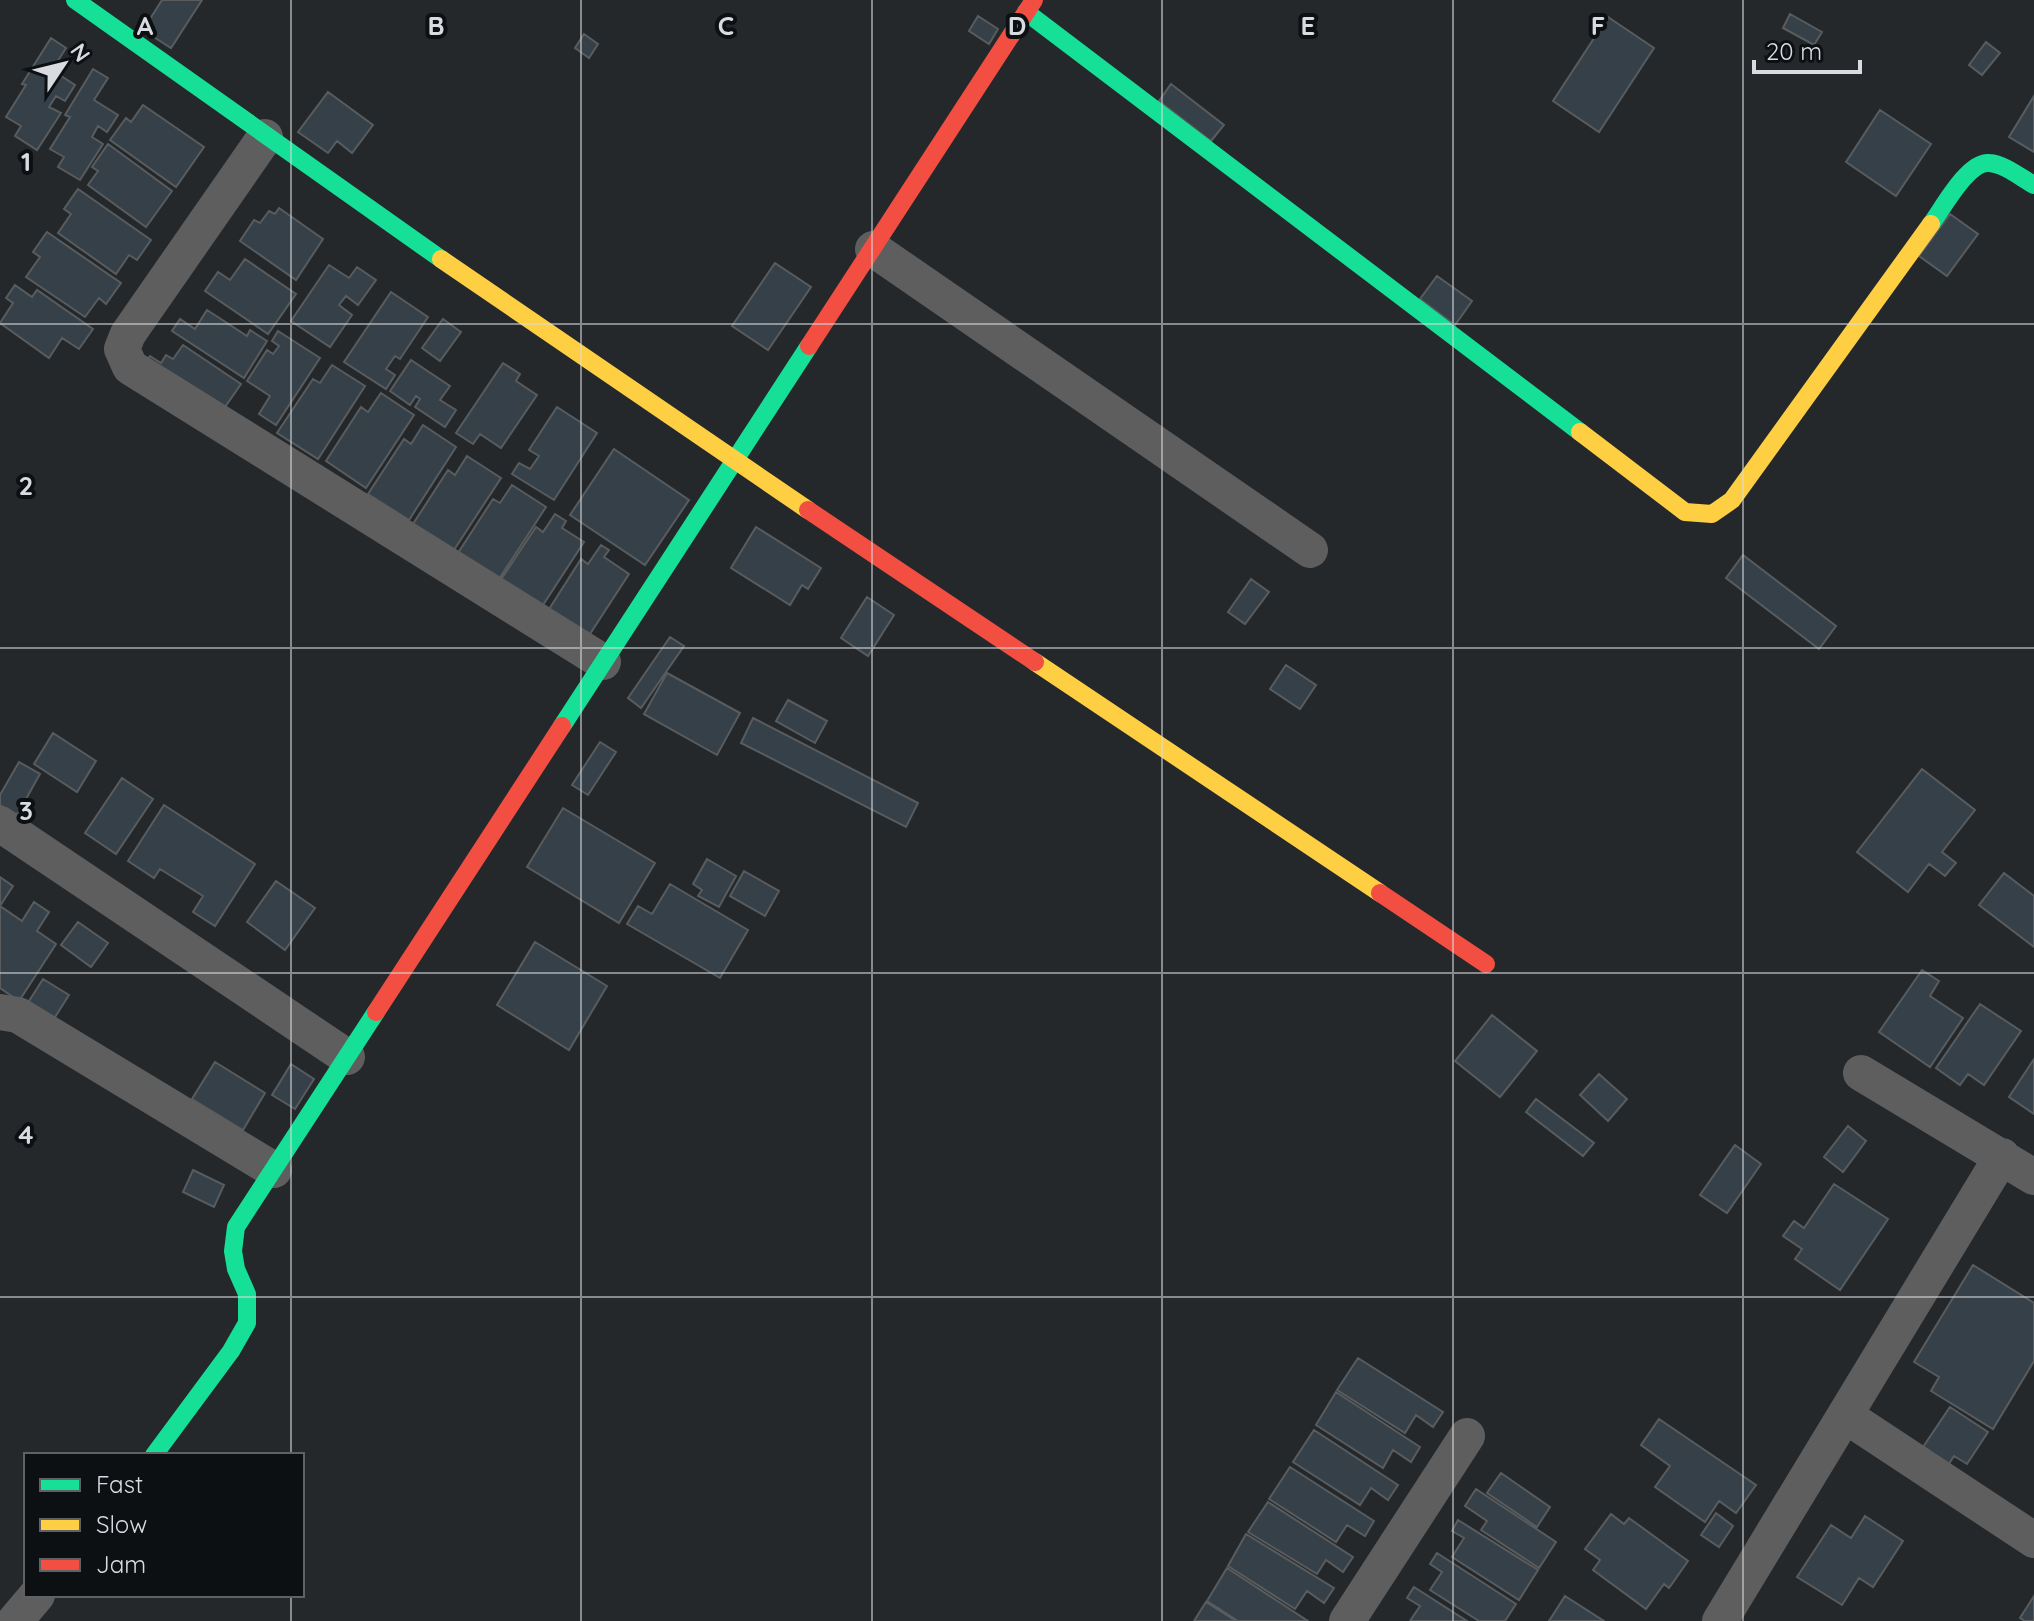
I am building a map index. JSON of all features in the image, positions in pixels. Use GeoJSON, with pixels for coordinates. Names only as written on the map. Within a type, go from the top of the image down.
{"type":"FeatureCollection","features":[{"type":"Feature","properties":{"kind":"street"},"geometry":{"type":"LineString","coordinates":[[75,0],[265,137],[735,461],[1486,964]]}},
{"type":"Feature","properties":{"kind":"street"},"geometry":{"type":"LineString","coordinates":[[155,1453],[231,1351],[247,1323],[247,1294],[236,1269],[233,1251],[236,1227],[1030,6],[1685,512],[1712,514],[1732,500],[1971,169],[1987,162],[2001,166],[2034,185]]}},
{"type":"Feature","properties":{"kind":"street"},"geometry":{"type":"LineString","coordinates":[[265,137],[128,334],[122,349],[130,367],[603,662]]}},
{"type":"Feature","properties":{"kind":"street"},"geometry":{"type":"LineString","coordinates":[[873,249],[1310,550]]}},
{"type":"Feature","properties":{"kind":"street"},"geometry":{"type":"LineString","coordinates":[[0,824],[347,1057]]}},
{"type":"Feature","properties":{"kind":"street"},"geometry":{"type":"LineString","coordinates":[[0,1012],[18,1015],[274,1170]]}},
{"type":"Feature","properties":{"kind":"street"},"geometry":{"type":"LineString","coordinates":[[1861,1073],[2034,1177]]}},
{"type":"Feature","properties":{"kind":"street"},"geometry":{"type":"LineString","coordinates":[[1720,1621],[2002,1156]]}},
{"type":"Feature","properties":{"kind":"street"},"geometry":{"type":"LineString","coordinates":[[1846,1416],[2034,1540]]}},
{"type":"Feature","properties":{"kind":"street"},"geometry":{"type":"LineString","coordinates":[[1347,1621],[1467,1436]]}},
{"type":"Feature","properties":{"kind":"street"},"geometry":{"type":"LineString","coordinates":[[15,1621],[35,1597]]}},
{"type":"Feature","properties":{"kind":"building"},"geometry":{"type":"Polygon","coordinates":[[[162,0],[202,0],[171,48],[143,30],[162,0]]]}},
{"type":"Feature","properties":{"kind":"building"},"geometry":{"type":"Polygon","coordinates":[[[1790,14],[1822,32],[1814,45],[1783,28],[1790,14]]]}},
{"type":"Feature","properties":{"kind":"building"},"geometry":{"type":"Polygon","coordinates":[[[978,16],[998,29],[989,44],[969,31],[978,16]]]}},
{"type":"Feature","properties":{"kind":"building"},"geometry":{"type":"Polygon","coordinates":[[[1608,17],[1654,48],[1599,132],[1553,101],[1608,17]]]}},
{"type":"Feature","properties":{"kind":"building"},"geometry":{"type":"Polygon","coordinates":[[[584,34],[598,44],[589,58],[575,48],[584,34]]]}},
{"type":"Feature","properties":{"kind":"building"},"geometry":{"type":"Polygon","coordinates":[[[51,38],[66,48],[52,70],[75,85],[65,101],[56,96],[49,107],[61,113],[37,150],[15,136],[21,126],[6,117],[26,85],[22,84],[51,38]]]}},
{"type":"Feature","properties":{"kind":"building"},"geometry":{"type":"Polygon","coordinates":[[[1986,42],[2000,53],[1982,75],[1969,65],[1986,42]]]}},
{"type":"Feature","properties":{"kind":"building"},"geometry":{"type":"Polygon","coordinates":[[[93,69],[108,78],[94,100],[118,115],[107,132],[98,126],[92,137],[103,144],[80,180],[58,167],[64,157],[50,149],[70,117],[65,115],[93,69]]]}},
{"type":"Feature","properties":{"kind":"building"},"geometry":{"type":"Polygon","coordinates":[[[1171,84],[1224,125],[1211,141],[1159,101],[1171,84]]]}},
{"type":"Feature","properties":{"kind":"building"},"geometry":{"type":"Polygon","coordinates":[[[328,92],[373,125],[352,153],[337,141],[328,153],[298,132],[328,92]]]}},
{"type":"Feature","properties":{"kind":"building"},"geometry":{"type":"Polygon","coordinates":[[[2034,96],[2034,152],[2009,137],[2034,96]]]}},
{"type":"Feature","properties":{"kind":"building"},"geometry":{"type":"Polygon","coordinates":[[[143,105],[204,147],[176,187],[110,140],[126,118],[131,122],[143,105]]]}},
{"type":"Feature","properties":{"kind":"building"},"geometry":{"type":"Polygon","coordinates":[[[1880,110],[1931,144],[1896,196],[1846,162],[1880,110]]]}},
{"type":"Feature","properties":{"kind":"building"},"geometry":{"type":"Polygon","coordinates":[[[108,144],[172,191],[146,227],[88,185],[98,171],[92,167],[108,144]]]}},
{"type":"Feature","properties":{"kind":"building"},"geometry":{"type":"Polygon","coordinates":[[[78,189],[151,240],[137,260],[129,255],[116,274],[58,233],[71,214],[64,209],[78,189]]]}},
{"type":"Feature","properties":{"kind":"building"},"geometry":{"type":"Polygon","coordinates":[[[279,208],[323,239],[296,280],[240,241],[254,220],[260,223],[269,211],[275,214],[279,208]]]}},
{"type":"Feature","properties":{"kind":"building"},"geometry":{"type":"Polygon","coordinates":[[[1950,214],[1978,234],[1947,276],[1919,256],[1950,214]]]}},
{"type":"Feature","properties":{"kind":"building"},"geometry":{"type":"Polygon","coordinates":[[[47,232],[121,283],[106,304],[99,298],[85,317],[26,277],[40,257],[33,252],[47,232]]]}},
{"type":"Feature","properties":{"kind":"building"},"geometry":{"type":"Polygon","coordinates":[[[245,259],[296,294],[268,334],[205,291],[218,272],[230,280],[245,259]]]}},
{"type":"Feature","properties":{"kind":"building"},"geometry":{"type":"Polygon","coordinates":[[[775,263],[811,287],[768,350],[732,326],[775,263]]]}},
{"type":"Feature","properties":{"kind":"building"},"geometry":{"type":"Polygon","coordinates":[[[329,265],[349,278],[357,267],[376,280],[358,305],[346,296],[339,305],[352,315],[330,347],[291,321],[329,265]]]}},
{"type":"Feature","properties":{"kind":"building"},"geometry":{"type":"Polygon","coordinates":[[[1437,276],[1472,301],[1455,325],[1420,299],[1437,276]]]}},
{"type":"Feature","properties":{"kind":"building"},"geometry":{"type":"Polygon","coordinates":[[[15,285],[32,297],[37,290],[93,329],[79,349],[62,338],[49,358],[0,323],[13,303],[6,298],[15,285]]]}},
{"type":"Feature","properties":{"kind":"building"},"geometry":{"type":"Polygon","coordinates":[[[391,292],[428,317],[400,359],[395,356],[386,369],[395,375],[386,389],[344,362],[391,292]]]}},
{"type":"Feature","properties":{"kind":"building"},"geometry":{"type":"Polygon","coordinates":[[[207,310],[247,336],[250,330],[267,341],[244,378],[172,331],[180,319],[195,329],[207,310]]]}},
{"type":"Feature","properties":{"kind":"building"},"geometry":{"type":"Polygon","coordinates":[[[443,319],[461,332],[440,361],[422,348],[443,319]]]}},
{"type":"Feature","properties":{"kind":"building"},"geometry":{"type":"Polygon","coordinates":[[[278,331],[320,358],[276,425],[259,414],[270,396],[247,381],[267,350],[273,354],[279,346],[272,341],[278,331]]]}},
{"type":"Feature","properties":{"kind":"building"},"geometry":{"type":"Polygon","coordinates":[[[183,345],[241,384],[218,417],[143,365],[150,356],[161,363],[166,355],[173,359],[183,345]]]}},
{"type":"Feature","properties":{"kind":"building"},"geometry":{"type":"Polygon","coordinates":[[[411,360],[450,386],[440,400],[456,410],[445,427],[415,407],[420,399],[416,396],[410,405],[390,391],[411,360]]]}},
{"type":"Feature","properties":{"kind":"building"},"geometry":{"type":"Polygon","coordinates":[[[503,363],[520,374],[516,381],[537,395],[501,448],[480,434],[473,444],[456,433],[503,363]]]}},
{"type":"Feature","properties":{"kind":"building"},"geometry":{"type":"Polygon","coordinates":[[[332,365],[365,386],[318,459],[277,433],[313,379],[320,383],[332,365]]]}},
{"type":"Feature","properties":{"kind":"building"},"geometry":{"type":"Polygon","coordinates":[[[381,393],[414,415],[366,488],[326,461],[361,407],[368,412],[381,393]]]}},
{"type":"Feature","properties":{"kind":"building"},"geometry":{"type":"Polygon","coordinates":[[[557,407],[597,433],[554,500],[512,474],[519,463],[530,469],[539,456],[529,450],[557,407]]]}},
{"type":"Feature","properties":{"kind":"building"},"geometry":{"type":"Polygon","coordinates":[[[423,425],[456,447],[409,520],[368,494],[404,439],[411,444],[423,425]]]}},
{"type":"Feature","properties":{"kind":"building"},"geometry":{"type":"Polygon","coordinates":[[[614,449],[689,500],[645,565],[570,515],[614,449]]]}},
{"type":"Feature","properties":{"kind":"building"},"geometry":{"type":"Polygon","coordinates":[[[467,456],[501,478],[454,550],[413,524],[448,470],[455,475],[467,456]]]}},
{"type":"Feature","properties":{"kind":"building"},"geometry":{"type":"Polygon","coordinates":[[[512,485],[546,507],[499,579],[458,553],[493,499],[500,503],[512,485]]]}},
{"type":"Feature","properties":{"kind":"building"},"geometry":{"type":"Polygon","coordinates":[[[555,514],[566,521],[562,528],[584,542],[541,608],[500,581],[536,527],[543,532],[555,514]]]}},
{"type":"Feature","properties":{"kind":"building"},"geometry":{"type":"Polygon","coordinates":[[[756,527],[821,568],[808,589],[802,585],[790,605],[731,568],[756,527]]]}},
{"type":"Feature","properties":{"kind":"building"},"geometry":{"type":"Polygon","coordinates":[[[601,545],[609,550],[604,557],[629,574],[586,640],[546,614],[581,559],[588,564],[601,545]]]}},
{"type":"Feature","properties":{"kind":"building"},"geometry":{"type":"Polygon","coordinates":[[[1743,555],[1836,626],[1819,649],[1726,578],[1743,555]]]}},
{"type":"Feature","properties":{"kind":"building"},"geometry":{"type":"Polygon","coordinates":[[[1251,579],[1269,592],[1245,624],[1228,612],[1251,579]]]}},
{"type":"Feature","properties":{"kind":"building"},"geometry":{"type":"Polygon","coordinates":[[[867,597],[894,615],[868,656],[841,638],[867,597]]]}},
{"type":"Feature","properties":{"kind":"building"},"geometry":{"type":"Polygon","coordinates":[[[670,637],[684,646],[641,708],[628,698],[670,637]]]}},
{"type":"Feature","properties":{"kind":"building"},"geometry":{"type":"Polygon","coordinates":[[[1286,665],[1316,685],[1300,709],[1270,689],[1286,665]]]}},
{"type":"Feature","properties":{"kind":"building"},"geometry":{"type":"Polygon","coordinates":[[[667,673],[740,713],[717,755],[644,714],[667,673]]]}},
{"type":"Feature","properties":{"kind":"building"},"geometry":{"type":"Polygon","coordinates":[[[788,700],[827,721],[815,743],[776,721],[788,700]]]}},
{"type":"Feature","properties":{"kind":"building"},"geometry":{"type":"Polygon","coordinates":[[[753,718],[918,803],[906,827],[741,743],[753,718]]]}},
{"type":"Feature","properties":{"kind":"building"},"geometry":{"type":"Polygon","coordinates":[[[53,733],[96,761],[77,792],[34,764],[53,733]]]}},
{"type":"Feature","properties":{"kind":"building"},"geometry":{"type":"Polygon","coordinates":[[[600,742],[616,752],[588,795],[572,785],[600,742]]]}},
{"type":"Feature","properties":{"kind":"building"},"geometry":{"type":"Polygon","coordinates":[[[19,762],[40,774],[17,815],[0,805],[0,795],[19,762]]]}},
{"type":"Feature","properties":{"kind":"building"},"geometry":{"type":"Polygon","coordinates":[[[1922,769],[1975,810],[1942,852],[1956,863],[1945,876],[1929,864],[1908,892],[1857,852],[1922,769]]]}},
{"type":"Feature","properties":{"kind":"building"},"geometry":{"type":"Polygon","coordinates":[[[122,778],[153,799],[116,854],[85,833],[122,778]]]}},
{"type":"Feature","properties":{"kind":"building"},"geometry":{"type":"Polygon","coordinates":[[[164,805],[255,864],[215,926],[193,912],[203,896],[160,869],[154,878],[128,861],[164,805]]]}},
{"type":"Feature","properties":{"kind":"building"},"geometry":{"type":"Polygon","coordinates":[[[563,808],[655,863],[619,923],[527,867],[563,808]]]}},
{"type":"Feature","properties":{"kind":"building"},"geometry":{"type":"Polygon","coordinates":[[[707,859],[736,876],[719,907],[698,896],[702,890],[693,884],[707,859]]]}},
{"type":"Feature","properties":{"kind":"building"},"geometry":{"type":"Polygon","coordinates":[[[744,871],[779,891],[765,916],[730,896],[744,871]]]}},
{"type":"Feature","properties":{"kind":"building"},"geometry":{"type":"Polygon","coordinates":[[[2004,873],[2034,896],[2034,947],[1979,905],[2004,873]]]}},
{"type":"Feature","properties":{"kind":"building"},"geometry":{"type":"Polygon","coordinates":[[[0,877],[13,886],[0,906],[0,877]]]}},
{"type":"Feature","properties":{"kind":"building"},"geometry":{"type":"Polygon","coordinates":[[[276,881],[315,908],[285,950],[247,922],[276,881]]]}},
{"type":"Feature","properties":{"kind":"building"},"geometry":{"type":"Polygon","coordinates":[[[670,884],[748,930],[720,978],[627,924],[638,906],[652,914],[670,884]]]}},
{"type":"Feature","properties":{"kind":"building"},"geometry":{"type":"Polygon","coordinates":[[[34,902],[49,912],[37,931],[56,944],[19,1001],[0,988],[0,906],[22,921],[34,902]]]}},
{"type":"Feature","properties":{"kind":"building"},"geometry":{"type":"Polygon","coordinates":[[[78,922],[108,943],[91,967],[61,945],[78,922]]]}},
{"type":"Feature","properties":{"kind":"building"},"geometry":{"type":"Polygon","coordinates":[[[535,942],[607,986],[569,1050],[497,1005],[535,942]]]}},
{"type":"Feature","properties":{"kind":"building"},"geometry":{"type":"Polygon","coordinates":[[[1922,970],[1939,981],[1930,996],[1963,1018],[1930,1067],[1879,1032],[1922,970]]]}},
{"type":"Feature","properties":{"kind":"building"},"geometry":{"type":"Polygon","coordinates":[[[43,979],[69,995],[50,1025],[24,1009],[43,979]]]}},
{"type":"Feature","properties":{"kind":"building"},"geometry":{"type":"Polygon","coordinates":[[[1980,1004],[2021,1031],[1984,1085],[1968,1074],[1960,1085],[1936,1068],[1980,1004]]]}},
{"type":"Feature","properties":{"kind":"building"},"geometry":{"type":"Polygon","coordinates":[[[1492,1015],[1537,1051],[1500,1097],[1455,1061],[1492,1015]]]}},
{"type":"Feature","properties":{"kind":"building"},"geometry":{"type":"Polygon","coordinates":[[[2034,1059],[2034,1114],[2009,1097],[2034,1059]]]}},
{"type":"Feature","properties":{"kind":"building"},"geometry":{"type":"Polygon","coordinates":[[[215,1062],[265,1093],[243,1130],[192,1099],[215,1062]]]}},
{"type":"Feature","properties":{"kind":"building"},"geometry":{"type":"Polygon","coordinates":[[[291,1064],[314,1079],[295,1109],[272,1095],[291,1064]]]}},
{"type":"Feature","properties":{"kind":"building"},"geometry":{"type":"Polygon","coordinates":[[[1599,1074],[1627,1099],[1608,1121],[1580,1095],[1599,1074]]]}},
{"type":"Feature","properties":{"kind":"building"},"geometry":{"type":"Polygon","coordinates":[[[1536,1099],[1594,1143],[1583,1156],[1526,1112],[1536,1099]]]}},
{"type":"Feature","properties":{"kind":"building"},"geometry":{"type":"Polygon","coordinates":[[[1848,1126],[1866,1141],[1843,1172],[1824,1157],[1848,1126]]]}},
{"type":"Feature","properties":{"kind":"building"},"geometry":{"type":"Polygon","coordinates":[[[1735,1145],[1761,1164],[1727,1213],[1700,1195],[1735,1145]]]}},
{"type":"Feature","properties":{"kind":"building"},"geometry":{"type":"Polygon","coordinates":[[[193,1170],[224,1185],[214,1207],[183,1192],[193,1170]]]}},
{"type":"Feature","properties":{"kind":"building"},"geometry":{"type":"Polygon","coordinates":[[[1834,1184],[1888,1219],[1840,1290],[1795,1259],[1802,1249],[1783,1236],[1794,1221],[1804,1228],[1834,1184]]]}},
{"type":"Feature","properties":{"kind":"building"},"geometry":{"type":"Polygon","coordinates":[[[1973,1265],[2034,1303],[2034,1361],[1993,1429],[1931,1391],[1939,1377],[1914,1362],[1973,1265]]]}},
{"type":"Feature","properties":{"kind":"building"},"geometry":{"type":"Polygon","coordinates":[[[1358,1358],[1443,1412],[1433,1427],[1416,1415],[1405,1433],[1337,1390],[1358,1358]]]}},
{"type":"Feature","properties":{"kind":"building"},"geometry":{"type":"Polygon","coordinates":[[[1336,1392],[1420,1447],[1411,1462],[1393,1450],[1383,1468],[1316,1425],[1336,1392]]]}},
{"type":"Feature","properties":{"kind":"building"},"geometry":{"type":"Polygon","coordinates":[[[1950,1407],[1988,1432],[1967,1464],[1954,1456],[1945,1470],[1919,1453],[1950,1407]]]}},
{"type":"Feature","properties":{"kind":"building"},"geometry":{"type":"Polygon","coordinates":[[[1659,1419],[1756,1485],[1736,1513],[1719,1501],[1705,1522],[1655,1487],[1670,1466],[1641,1445],[1659,1419]]]}},
{"type":"Feature","properties":{"kind":"building"},"geometry":{"type":"Polygon","coordinates":[[[1314,1430],[1398,1485],[1388,1500],[1371,1488],[1360,1505],[1293,1462],[1314,1430]]]}},
{"type":"Feature","properties":{"kind":"building"},"geometry":{"type":"Polygon","coordinates":[[[1290,1467],[1374,1521],[1365,1536],[1347,1525],[1336,1542],[1269,1499],[1290,1467]]]}},
{"type":"Feature","properties":{"kind":"building"},"geometry":{"type":"Polygon","coordinates":[[[1501,1473],[1550,1507],[1537,1527],[1487,1493],[1501,1473]]]}},
{"type":"Feature","properties":{"kind":"building"},"geometry":{"type":"Polygon","coordinates":[[[1476,1489],[1556,1542],[1539,1568],[1481,1530],[1487,1521],[1465,1506],[1476,1489]]]}},
{"type":"Feature","properties":{"kind":"building"},"geometry":{"type":"Polygon","coordinates":[[[1268,1502],[1353,1557],[1343,1572],[1326,1560],[1317,1574],[1248,1532],[1268,1502]]]}},
{"type":"Feature","properties":{"kind":"building"},"geometry":{"type":"Polygon","coordinates":[[[1716,1513],[1733,1526],[1719,1547],[1701,1535],[1716,1513]]]}},
{"type":"Feature","properties":{"kind":"building"},"geometry":{"type":"Polygon","coordinates":[[[1611,1514],[1624,1524],[1629,1518],[1688,1561],[1669,1588],[1664,1584],[1646,1609],[1593,1570],[1600,1560],[1585,1549],[1611,1514]]]}},
{"type":"Feature","properties":{"kind":"building"},"geometry":{"type":"Polygon","coordinates":[[[1865,1516],[1903,1541],[1873,1587],[1859,1578],[1842,1605],[1797,1577],[1831,1525],[1851,1538],[1865,1516]]]}},
{"type":"Feature","properties":{"kind":"building"},"geometry":{"type":"Polygon","coordinates":[[[1458,1520],[1538,1570],[1519,1600],[1452,1557],[1464,1538],[1452,1531],[1458,1520]]]}},
{"type":"Feature","properties":{"kind":"building"},"geometry":{"type":"Polygon","coordinates":[[[1246,1534],[1334,1588],[1324,1603],[1307,1591],[1295,1609],[1228,1566],[1246,1534]]]}},
{"type":"Feature","properties":{"kind":"building"},"geometry":{"type":"Polygon","coordinates":[[[1437,1553],[1516,1604],[1505,1621],[1479,1621],[1430,1590],[1442,1572],[1430,1564],[1437,1553]]]}},
{"type":"Feature","properties":{"kind":"building"},"geometry":{"type":"Polygon","coordinates":[[[1227,1568],[1308,1621],[1238,1621],[1207,1601],[1227,1568]]]}},
{"type":"Feature","properties":{"kind":"building"},"geometry":{"type":"Polygon","coordinates":[[[1414,1587],[1467,1621],[1410,1621],[1420,1606],[1407,1598],[1414,1587]]]}},
{"type":"Feature","properties":{"kind":"building"},"geometry":{"type":"Polygon","coordinates":[[[1565,1596],[1604,1621],[1549,1621],[1565,1596]]]}},
{"type":"Feature","properties":{"kind":"building"},"geometry":{"type":"Polygon","coordinates":[[[2034,1596],[2034,1621],[2025,1621],[2020,1618],[2034,1596]]]}},
{"type":"Feature","properties":{"kind":"building"},"geometry":{"type":"Polygon","coordinates":[[[1206,1602],[1236,1621],[1194,1621],[1206,1602]]]}},
{"type":"Feature","properties":{"kind":"traffic: fast"},"geometry":{"type":"LineString","coordinates":[[75,0],[441,259]]}},
{"type":"Feature","properties":{"kind":"traffic: fast"},"geometry":{"type":"LineString","coordinates":[[1026,12],[1580,432]]}},
{"type":"Feature","properties":{"kind":"traffic: fast"},"geometry":{"type":"LineString","coordinates":[[1931,224],[1965,177],[1981,164],[2001,166],[2034,185]]}},
{"type":"Feature","properties":{"kind":"traffic: fast"},"geometry":{"type":"LineString","coordinates":[[562,726],[809,346]]}},
{"type":"Feature","properties":{"kind":"traffic: fast"},"geometry":{"type":"LineString","coordinates":[[155,1453],[231,1351],[247,1323],[247,1294],[236,1269],[233,1251],[236,1227],[376,1012]]}},
{"type":"Feature","properties":{"kind":"traffic: slow"},"geometry":{"type":"LineString","coordinates":[[1580,432],[1685,512],[1712,514],[1732,500],[1931,224]]}},
{"type":"Feature","properties":{"kind":"traffic: slow"},"geometry":{"type":"LineString","coordinates":[[441,259],[808,510]]}},
{"type":"Feature","properties":{"kind":"traffic: slow"},"geometry":{"type":"LineString","coordinates":[[1035,662],[1380,893]]}},
{"type":"Feature","properties":{"kind":"traffic: jam"},"geometry":{"type":"LineString","coordinates":[[809,346],[1034,0]]}},
{"type":"Feature","properties":{"kind":"traffic: jam"},"geometry":{"type":"LineString","coordinates":[[808,510],[1035,662]]}},
{"type":"Feature","properties":{"kind":"traffic: jam"},"geometry":{"type":"LineString","coordinates":[[376,1012],[562,726]]}},
{"type":"Feature","properties":{"kind":"traffic: jam"},"geometry":{"type":"LineString","coordinates":[[1380,893],[1486,964]]}}]}
